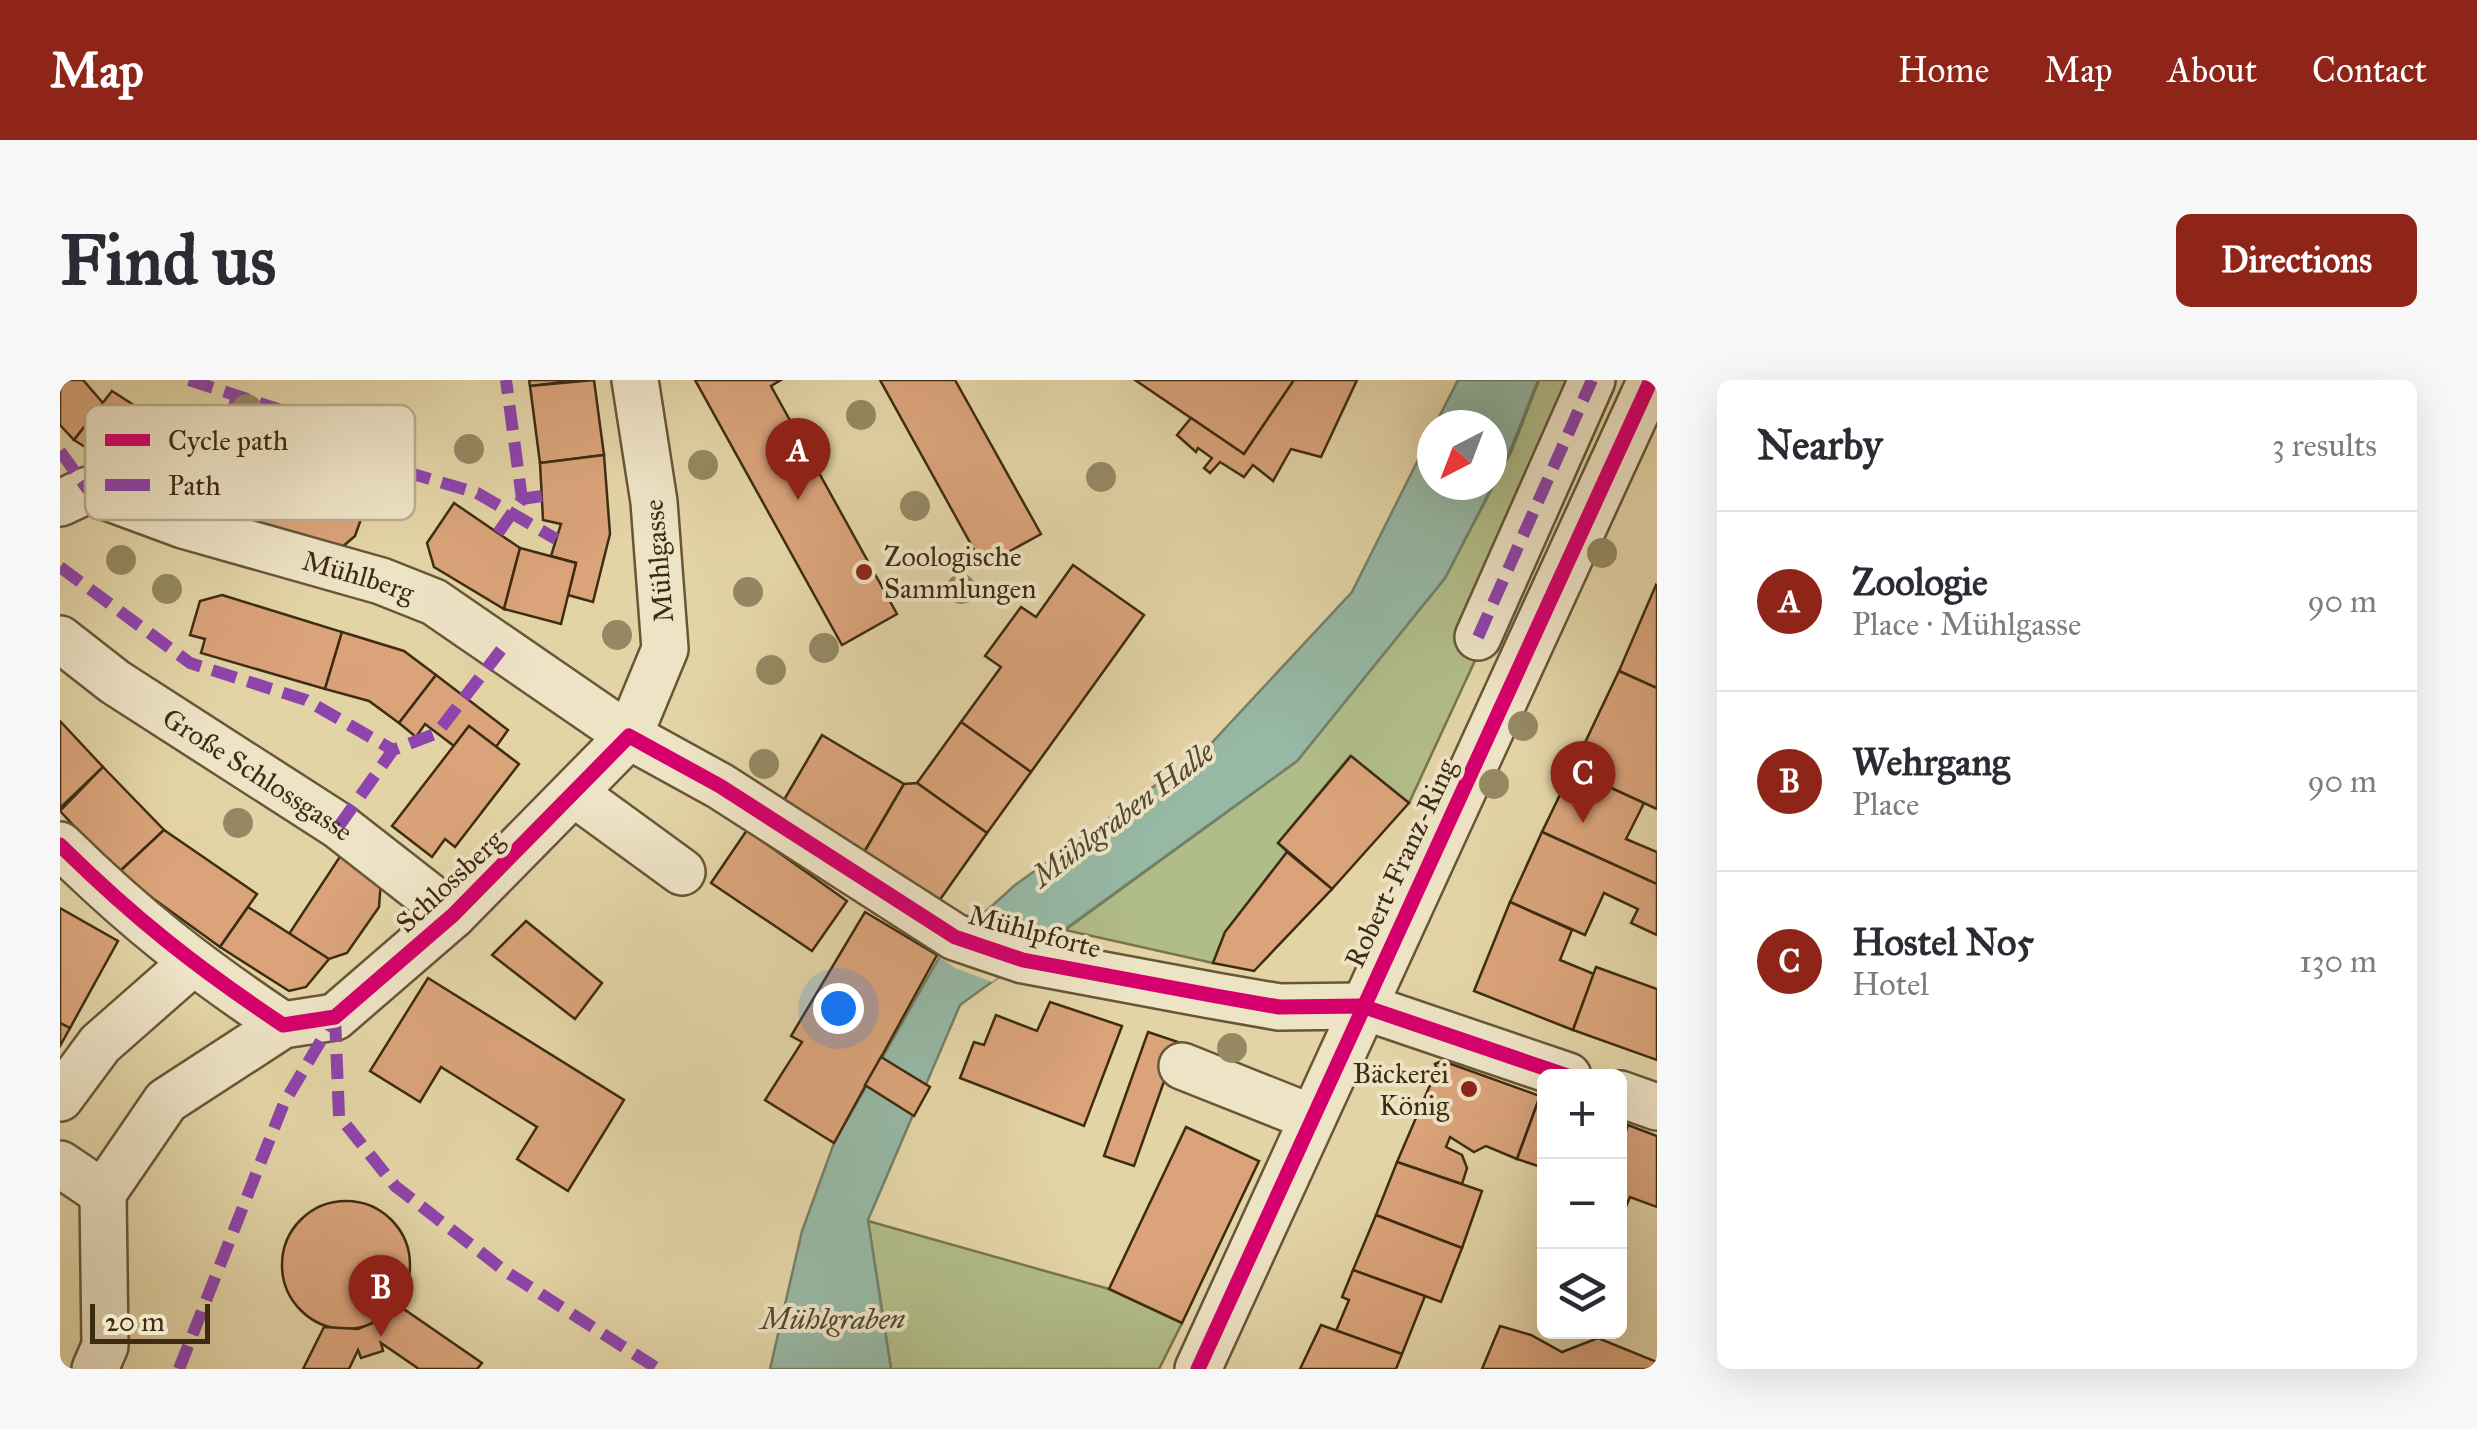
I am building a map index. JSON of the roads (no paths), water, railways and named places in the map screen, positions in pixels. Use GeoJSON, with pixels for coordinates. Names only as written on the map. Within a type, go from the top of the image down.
{"type":"FeatureCollection","features":[{"type":"Feature","properties":{"kind":"street","name":"Mühlgasse"},"geometry":{"type":"LineString","coordinates":[[629,736],[665,649],[654,502],[635,380]]}},
{"type":"Feature","properties":{"kind":"street"},"geometry":{"type":"LineString","coordinates":[[1478,637],[1592,380]]}},
{"type":"Feature","properties":{"kind":"street","name":"Robert-Franz-Ring"},"geometry":{"type":"LineString","coordinates":[[1198,1369],[1310,1117],[1651,380]]}},
{"type":"Feature","properties":{"kind":"street","name":"Mühlberg"},"geometry":{"type":"LineString","coordinates":[[60,503],[85,491]]}},
{"type":"Feature","properties":{"kind":"street","name":"Mühlberg"},"geometry":{"type":"LineString","coordinates":[[169,520],[434,602],[629,736]]}},
{"type":"Feature","properties":{"kind":"street","name":"Große Schlossgasse"},"geometry":{"type":"LineString","coordinates":[[60,639],[115,682],[338,826],[454,915]]}},
{"type":"Feature","properties":{"kind":"street","name":"Schlossberg"},"geometry":{"type":"LineString","coordinates":[[282,1025],[336,1017],[454,915],[629,736]]}},
{"type":"Feature","properties":{"kind":"street","name":"Mühlpforte"},"geometry":{"type":"LineString","coordinates":[[629,736],[720,786],[955,937],[1023,960],[1279,1007],[1362,1006],[1547,1069]]}},
{"type":"Feature","properties":{"kind":"street"},"geometry":{"type":"LineString","coordinates":[[575,794],[682,872]]}},
{"type":"Feature","properties":{"kind":"street"},"geometry":{"type":"LineString","coordinates":[[60,845],[136,920],[191,964],[282,1025],[166,1101],[103,1193],[105,1346],[94,1369]]}},
{"type":"Feature","properties":{"kind":"street"},"geometry":{"type":"LineString","coordinates":[[60,1098],[100,1044],[191,964]]}},
{"type":"Feature","properties":{"kind":"street"},"geometry":{"type":"LineString","coordinates":[[1182,1066],[1310,1117]]}},
{"type":"Feature","properties":{"kind":"street"},"geometry":{"type":"LineString","coordinates":[[1627,1096],[1657,1107]]}},
{"type":"Feature","properties":{"kind":"street"},"geometry":{"type":"LineString","coordinates":[[60,1164],[103,1193]]}},
{"type":"Feature","properties":{"kind":"water","name":"Mühlgraben"},"geometry":{"type":"Polygon","coordinates":[[[1458,380],[1538,380],[1507,458],[1507,410],[1443,410],[1458,380]]]}},
{"type":"Feature","properties":{"kind":"water","name":"Mühlgraben"},"geometry":{"type":"Polygon","coordinates":[[[1417,462],[1417,500],[1485,500],[1445,578],[1297,761],[960,1005],[868,1220],[891,1369],[770,1369],[802,1231],[834,1143],[944,949],[1015,885],[1205,750],[1352,592],[1417,462]]]}},
{"type":"Feature","properties":{"kind":"place","name":"Zoologie"},"geometry":{"type":"Point","coordinates":[798,500]}},
{"type":"Feature","properties":{"kind":"place","name":"Zoologische Sammlungen"},"geometry":{"type":"Point","coordinates":[864,572]}},
{"type":"Feature","properties":{"kind":"place","name":"Hostel No5"},"geometry":{"type":"Point","coordinates":[1583,823]}},
{"type":"Feature","properties":{"kind":"place","name":"Bäckerei König"},"geometry":{"type":"Point","coordinates":[1469,1089]}},
{"type":"Feature","properties":{"kind":"place","name":"Wehrgang"},"geometry":{"type":"Point","coordinates":[381,1337]}},
{"type":"Feature","properties":{"kind":"water label","name":"Mühlgraben Halle"},"geometry":{"type":"Point","coordinates":[1123,814]}}]}
